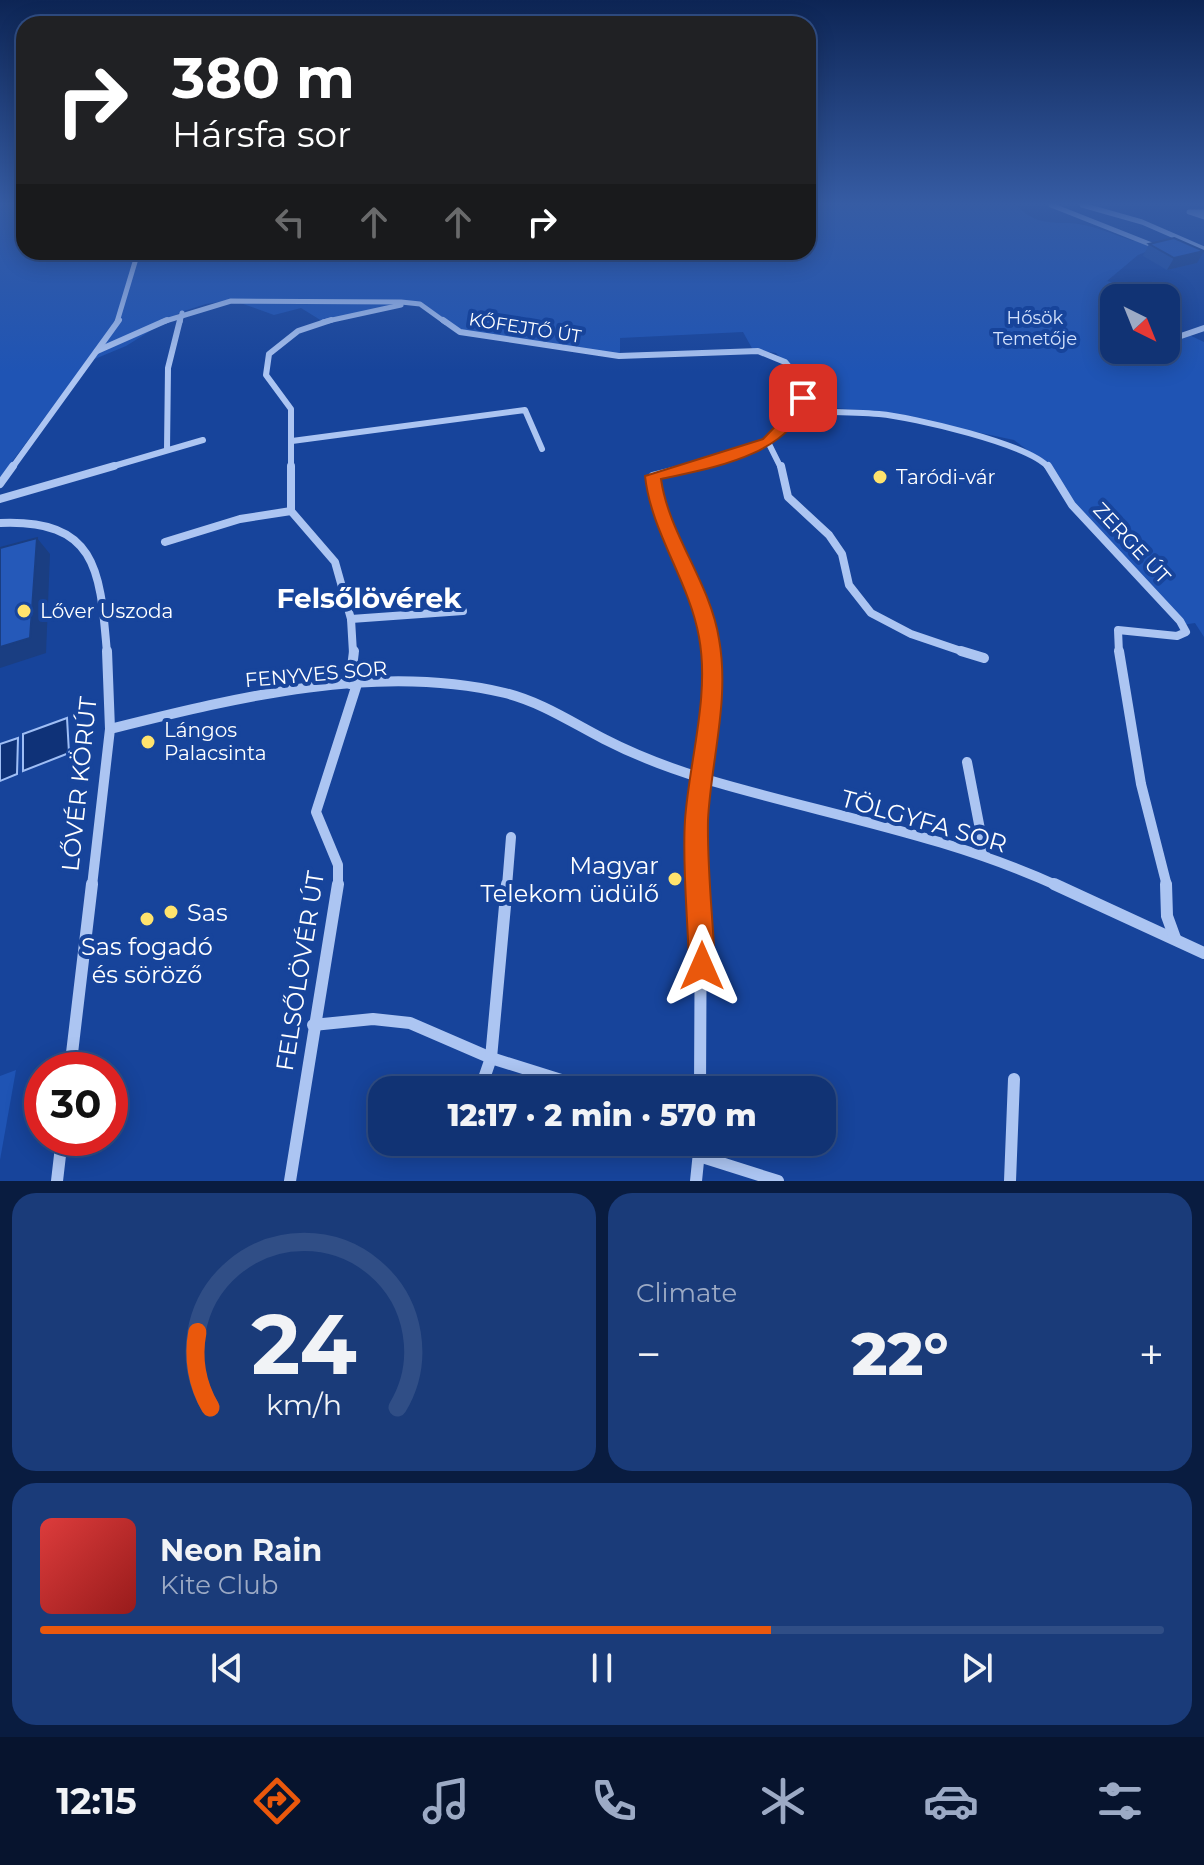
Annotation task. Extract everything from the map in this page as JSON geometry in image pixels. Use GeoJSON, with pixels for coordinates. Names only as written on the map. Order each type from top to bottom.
{"type":"FeatureCollection","features":[{"type":"Feature","properties":{"kind":"street"},"geometry":{"type":"LineString","coordinates":[[0,484],[126,306],[136,260]]}},
{"type":"Feature","properties":{"kind":"street","name":"KŐFEJTŐ ÚT"},"geometry":{"type":"LineString","coordinates":[[97,351],[182,313],[241,300],[410,303],[420,304],[460,332],[619,356],[758,351],[785,362],[803,382],[804,392],[798,411]]}},
{"type":"Feature","properties":{"kind":"street"},"geometry":{"type":"LineString","coordinates":[[165,542],[240,519],[291,511],[289,403],[265,372],[271,349],[299,330],[410,303]]}},
{"type":"Feature","properties":{"kind":"street"},"geometry":{"type":"LineString","coordinates":[[167,449],[168,368],[182,313]]}},
{"type":"Feature","properties":{"kind":"street"},"geometry":{"type":"LineString","coordinates":[[1180,336],[1204,328]]}},
{"type":"Feature","properties":{"kind":"street"},"geometry":{"type":"LineString","coordinates":[[292,441],[525,410],[542,449]]}},
{"type":"Feature","properties":{"kind":"street"},"geometry":{"type":"LineString","coordinates":[[700,1076],[702,950],[697,820],[710,728],[710,639],[690,575],[656,500],[653,476],[712,463],[768,442],[798,411]]}},
{"type":"Feature","properties":{"kind":"street","name":"ZERGE ÚT"},"geometry":{"type":"LineString","coordinates":[[798,411],[882,414],[986,438],[1031,453],[1047,464],[1072,505],[1180,621],[1186,632],[1177,636],[1118,630],[1120,666],[1141,784],[1167,887],[1167,916],[1175,938]]}},
{"type":"Feature","properties":{"kind":"street"},"geometry":{"type":"LineString","coordinates":[[0,499],[203,440]]}},
{"type":"Feature","properties":{"kind":"street"},"geometry":{"type":"LineString","coordinates":[[768,442],[779,459],[788,497],[835,542],[842,554],[849,585],[871,613],[897,628],[984,658]]}},
{"type":"Feature","properties":{"kind":"street","name":"FELSŐLÖVÉR ÚT"},"geometry":{"type":"LineString","coordinates":[[290,1181],[340,873],[338,856],[319,825],[316,812],[354,684],[351,619],[331,554],[305,531],[291,511]]}},
{"type":"Feature","properties":{"kind":"street","name":"LŐVÉR KÖRÚT"},"geometry":{"type":"LineString","coordinates":[[0,523],[51,527],[69,535],[88,553],[97,588],[112,692],[72,1052]]}},
{"type":"Feature","properties":{"kind":"street"},"geometry":{"type":"LineString","coordinates":[[351,619],[463,611]]}},
{"type":"Feature","properties":{"kind":"street","name":"FENYVES SOR"},"geometry":{"type":"LineString","coordinates":[[110,729],[220,702],[354,684],[428,684],[504,693],[549,708],[606,740],[701,778]]}},
{"type":"Feature","properties":{"kind":"street"},"geometry":{"type":"LineString","coordinates":[[967,762],[985,855]]}},
{"type":"Feature","properties":{"kind":"street","name":"TÖLGYFA SOR"},"geometry":{"type":"LineString","coordinates":[[701,778],[842,819],[985,855],[1175,938]]}},
{"type":"Feature","properties":{"kind":"street"},"geometry":{"type":"LineString","coordinates":[[485,1076],[491,1058],[511,837]]}},
{"type":"Feature","properties":{"kind":"street"},"geometry":{"type":"LineString","coordinates":[[1175,938],[1204,953]]}},
{"type":"Feature","properties":{"kind":"street"},"geometry":{"type":"LineString","coordinates":[[313,1025],[373,1019],[410,1023],[491,1058],[548,1076]]}},
{"type":"Feature","properties":{"kind":"street"},"geometry":{"type":"LineString","coordinates":[[1010,1181],[1014,1079]]}},
{"type":"Feature","properties":{"kind":"street"},"geometry":{"type":"LineString","coordinates":[[57,1181],[60,1156]]}},
{"type":"Feature","properties":{"kind":"street"},"geometry":{"type":"LineString","coordinates":[[696,1181],[699,1156]]}},
{"type":"Feature","properties":{"kind":"street"},"geometry":{"type":"LineString","coordinates":[[717,1156],[778,1181]]}},
{"type":"Feature","properties":{"kind":"green space","name":"Hősök Temetője"},"geometry":{"type":"Polygon","coordinates":[[[0,260],[1132,260],[1107,281],[1125,284],[1100,284],[1100,364],[1180,364],[1180,331],[1204,342],[1204,637],[1195,623],[1182,625],[1070,504],[1046,464],[1014,440],[877,411],[803,406],[824,391],[804,384],[776,353],[753,350],[743,332],[620,338],[620,354],[465,333],[417,303],[322,321],[301,308],[274,315],[232,300],[181,312],[126,346],[85,363],[0,478],[0,260]]]}},
{"type":"Feature","properties":{"kind":"green space"},"geometry":{"type":"Polygon","coordinates":[[[16,1070],[0,1160],[0,1076],[16,1070]]]}},
{"type":"Feature","properties":{"kind":"shaded area"},"geometry":{"type":"Polygon","coordinates":[[[67,718],[69,753],[23,771],[23,734],[67,718]]]}},
{"type":"Feature","properties":{"kind":"shaded area"},"geometry":{"type":"Polygon","coordinates":[[[18,738],[17,774],[0,781],[0,744],[18,738]]]}},
{"type":"Feature","properties":{"kind":"building"},"geometry":{"type":"Polygon","coordinates":[[[37,538],[30,638],[0,647],[0,548],[37,538]]]}},
{"type":"Feature","properties":{"kind":"place","name":"Taródi-vár"},"geometry":{"type":"Point","coordinates":[880,477]}},
{"type":"Feature","properties":{"kind":"place","name":"Lőver Uszoda"},"geometry":{"type":"Point","coordinates":[24,611]}},
{"type":"Feature","properties":{"kind":"place","name":"Lángos Palacsinta"},"geometry":{"type":"Point","coordinates":[148,742]}},
{"type":"Feature","properties":{"kind":"place","name":"Magyar Telekom üdülő"},"geometry":{"type":"Point","coordinates":[675,879]}},
{"type":"Feature","properties":{"kind":"place","name":"Sas"},"geometry":{"type":"Point","coordinates":[171,912]}},
{"type":"Feature","properties":{"kind":"place","name":"Sas fogadó és söröző"},"geometry":{"type":"Point","coordinates":[147,919]}},
{"type":"Feature","properties":{"kind":"district","name":"Felsőlövérek"},"geometry":{"type":"Point","coordinates":[369,598]}},
{"type":"Feature","properties":{"kind":"route"},"geometry":{"type":"LineString","coordinates":[[702,966],[697,820],[710,728],[710,639],[690,575],[656,500],[653,476],[712,463],[768,442],[798,411],[803,398]]}}]}
